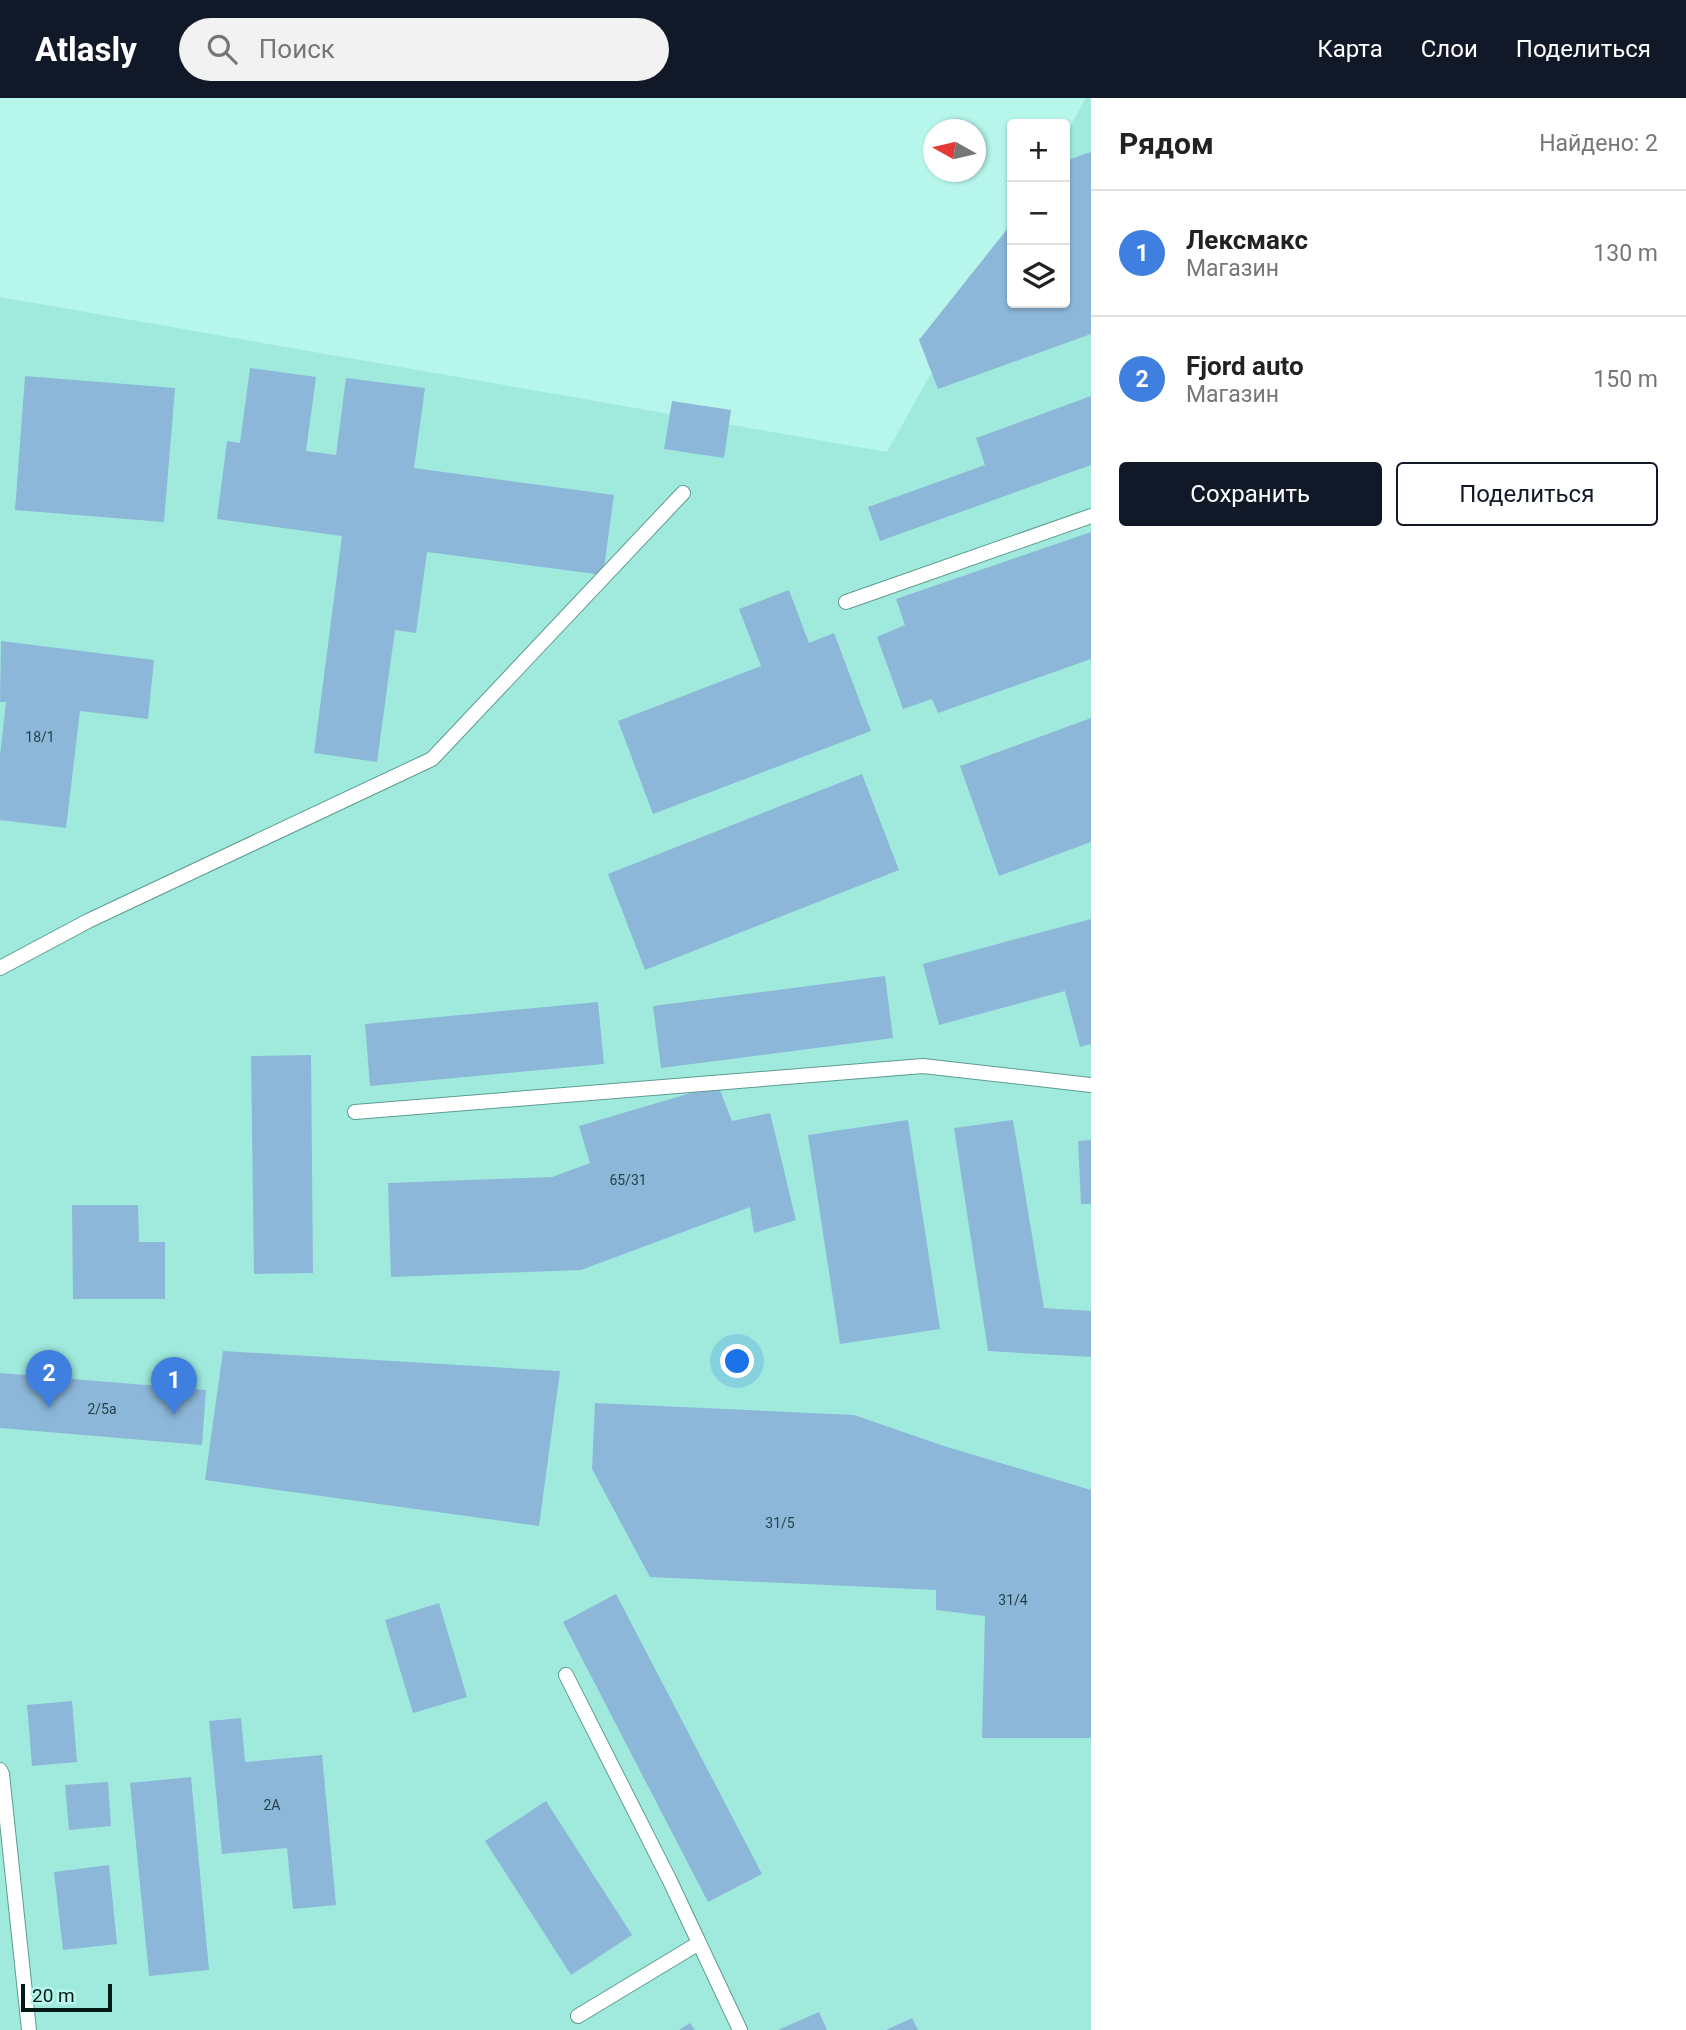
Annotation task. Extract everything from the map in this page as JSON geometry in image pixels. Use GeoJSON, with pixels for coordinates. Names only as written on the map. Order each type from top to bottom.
{"type":"FeatureCollection","features":[{"type":"Feature","properties":{"kind":"lane"},"geometry":{"type":"LineString","coordinates":[[0,968],[88,921],[432,759],[682,493]]}},
{"type":"Feature","properties":{"kind":"lane"},"geometry":{"type":"LineString","coordinates":[[846,601],[1091,516]]}},
{"type":"Feature","properties":{"kind":"lane"},"geometry":{"type":"LineString","coordinates":[[355,1112],[923,1066],[1091,1085]]}},
{"type":"Feature","properties":{"kind":"lane"},"geometry":{"type":"LineString","coordinates":[[566,1675],[740,2030]]}},
{"type":"Feature","properties":{"kind":"lane"},"geometry":{"type":"LineString","coordinates":[[0,1770],[29,2030]]}},
{"type":"Feature","properties":{"kind":"lane"},"geometry":{"type":"LineString","coordinates":[[578,2016],[699,1943]]}},
{"type":"Feature","properties":{"kind":"shaded area"},"geometry":{"type":"Polygon","coordinates":[[[1086,98],[1091,98],[1091,2030],[0,2030],[0,297],[887,452],[1007,238],[1007,308],[1070,308],[1070,126],[1086,98]]]}},
{"type":"Feature","properties":{"kind":"building"},"geometry":{"type":"Polygon","coordinates":[[[1091,152],[1091,334],[938,389],[919,340],[1007,229],[1007,308],[1070,308],[1070,159],[1091,152]]]}},
{"type":"Feature","properties":{"kind":"building"},"geometry":{"type":"Polygon","coordinates":[[[250,368],[316,377],[306,451],[336,455],[346,378],[425,388],[414,468],[614,495],[603,575],[427,552],[416,633],[395,630],[377,762],[314,753],[342,536],[217,519],[227,441],[240,443],[250,368]]]}},
{"type":"Feature","properties":{"kind":"building"},"geometry":{"type":"Polygon","coordinates":[[[25,376],[175,388],[164,522],[15,510],[25,376]]]}},
{"type":"Feature","properties":{"kind":"building"},"geometry":{"type":"Polygon","coordinates":[[[1091,396],[1091,465],[880,541],[868,507],[985,465],[976,438],[1091,396]]]}},
{"type":"Feature","properties":{"kind":"building"},"geometry":{"type":"Polygon","coordinates":[[[672,401],[731,410],[724,458],[664,449],[672,401]]]}},
{"type":"Feature","properties":{"kind":"building"},"geometry":{"type":"Polygon","coordinates":[[[1091,532],[1091,659],[938,713],[932,699],[903,709],[877,637],[905,625],[896,599],[1091,532]]]}},
{"type":"Feature","properties":{"kind":"building"},"geometry":{"type":"Polygon","coordinates":[[[789,590],[809,643],[834,633],[871,731],[653,814],[618,721],[761,666],[739,609],[789,590]]]}},
{"type":"Feature","properties":{"kind":"building"},"geometry":{"type":"Polygon","coordinates":[[[1,641],[154,660],[148,719],[80,711],[66,828],[0,820],[0,755],[6,702],[0,702],[1,641]]]}},
{"type":"Feature","properties":{"kind":"building"},"geometry":{"type":"Polygon","coordinates":[[[1091,718],[1091,842],[999,876],[960,766],[1091,718]]]}},
{"type":"Feature","properties":{"kind":"building"},"geometry":{"type":"Polygon","coordinates":[[[862,774],[899,870],[645,970],[608,874],[862,774]]]}},
{"type":"Feature","properties":{"kind":"building"},"geometry":{"type":"Polygon","coordinates":[[[1091,919],[1091,1044],[1080,1047],[1065,991],[939,1025],[923,964],[1091,919]]]}},
{"type":"Feature","properties":{"kind":"building"},"geometry":{"type":"Polygon","coordinates":[[[885,976],[893,1038],[661,1068],[653,1006],[885,976]]]}},
{"type":"Feature","properties":{"kind":"building"},"geometry":{"type":"Polygon","coordinates":[[[598,1002],[604,1064],[370,1086],[365,1024],[598,1002]]]}},
{"type":"Feature","properties":{"kind":"building"},"geometry":{"type":"Polygon","coordinates":[[[311,1055],[313,1273],[254,1274],[251,1056],[311,1055]]]}},
{"type":"Feature","properties":{"kind":"building"},"geometry":{"type":"Polygon","coordinates":[[[718,1085],[732,1121],[770,1113],[796,1220],[754,1233],[750,1207],[581,1270],[391,1277],[388,1183],[552,1177],[590,1163],[579,1126],[718,1085]]]}},
{"type":"Feature","properties":{"kind":"building"},"geometry":{"type":"Polygon","coordinates":[[[908,1120],[940,1329],[840,1344],[808,1135],[908,1120]]]}},
{"type":"Feature","properties":{"kind":"building"},"geometry":{"type":"Polygon","coordinates":[[[1013,1120],[1044,1308],[1091,1311],[1091,1357],[988,1351],[954,1128],[1013,1120]]]}},
{"type":"Feature","properties":{"kind":"building"},"geometry":{"type":"Polygon","coordinates":[[[1091,1140],[1091,1204],[1081,1204],[1078,1141],[1091,1140]]]}},
{"type":"Feature","properties":{"kind":"building"},"geometry":{"type":"Polygon","coordinates":[[[72,1205],[138,1205],[139,1242],[165,1242],[165,1299],[73,1299],[72,1205]]]}},
{"type":"Feature","properties":{"kind":"building"},"geometry":{"type":"Polygon","coordinates":[[[223,1351],[560,1371],[539,1526],[205,1480],[223,1351]]]}},
{"type":"Feature","properties":{"kind":"building"},"geometry":{"type":"Polygon","coordinates":[[[0,1373],[206,1390],[202,1445],[0,1428],[0,1373]]]}},
{"type":"Feature","properties":{"kind":"building"},"geometry":{"type":"Polygon","coordinates":[[[595,1403],[854,1415],[944,1446],[1091,1490],[1091,1738],[982,1738],[985,1616],[936,1610],[936,1590],[650,1577],[592,1469],[595,1403]]]}},
{"type":"Feature","properties":{"kind":"building"},"geometry":{"type":"Polygon","coordinates":[[[616,1594],[762,1874],[708,1902],[563,1622],[616,1594]]]}},
{"type":"Feature","properties":{"kind":"building"},"geometry":{"type":"Polygon","coordinates":[[[439,1603],[467,1697],[413,1713],[385,1620],[439,1603]]]}},
{"type":"Feature","properties":{"kind":"building"},"geometry":{"type":"Polygon","coordinates":[[[72,1701],[77,1762],[32,1766],[27,1705],[72,1701]]]}},
{"type":"Feature","properties":{"kind":"building"},"geometry":{"type":"Polygon","coordinates":[[[241,1718],[245,1762],[322,1755],[336,1905],[293,1909],[287,1848],[222,1854],[209,1721],[241,1718]]]}},
{"type":"Feature","properties":{"kind":"building"},"geometry":{"type":"Polygon","coordinates":[[[191,1777],[209,1970],[149,1976],[130,1783],[191,1777]]]}},
{"type":"Feature","properties":{"kind":"building"},"geometry":{"type":"Polygon","coordinates":[[[108,1782],[111,1826],[69,1830],[65,1785],[108,1782]]]}},
{"type":"Feature","properties":{"kind":"building"},"geometry":{"type":"Polygon","coordinates":[[[546,1801],[632,1935],[571,1975],[485,1841],[546,1801]]]}},
{"type":"Feature","properties":{"kind":"building"},"geometry":{"type":"Polygon","coordinates":[[[109,1865],[117,1944],[63,1950],[54,1872],[109,1865]]]}},
{"type":"Feature","properties":{"kind":"building"},"geometry":{"type":"Polygon","coordinates":[[[819,2012],[827,2030],[778,2030],[819,2012]]]}},
{"type":"Feature","properties":{"kind":"building"},"geometry":{"type":"Polygon","coordinates":[[[912,2018],[918,2030],[886,2030],[912,2018]]]}},
{"type":"Feature","properties":{"kind":"building"},"geometry":{"type":"Polygon","coordinates":[[[690,2023],[695,2030],[679,2030],[690,2023]]]}},
{"type":"Feature","properties":{"kind":"place","name":"Fjord auto"},"geometry":{"type":"Point","coordinates":[49,1408]}},
{"type":"Feature","properties":{"kind":"place","name":"Лексмакс"},"geometry":{"type":"Point","coordinates":[174,1415]}}]}
